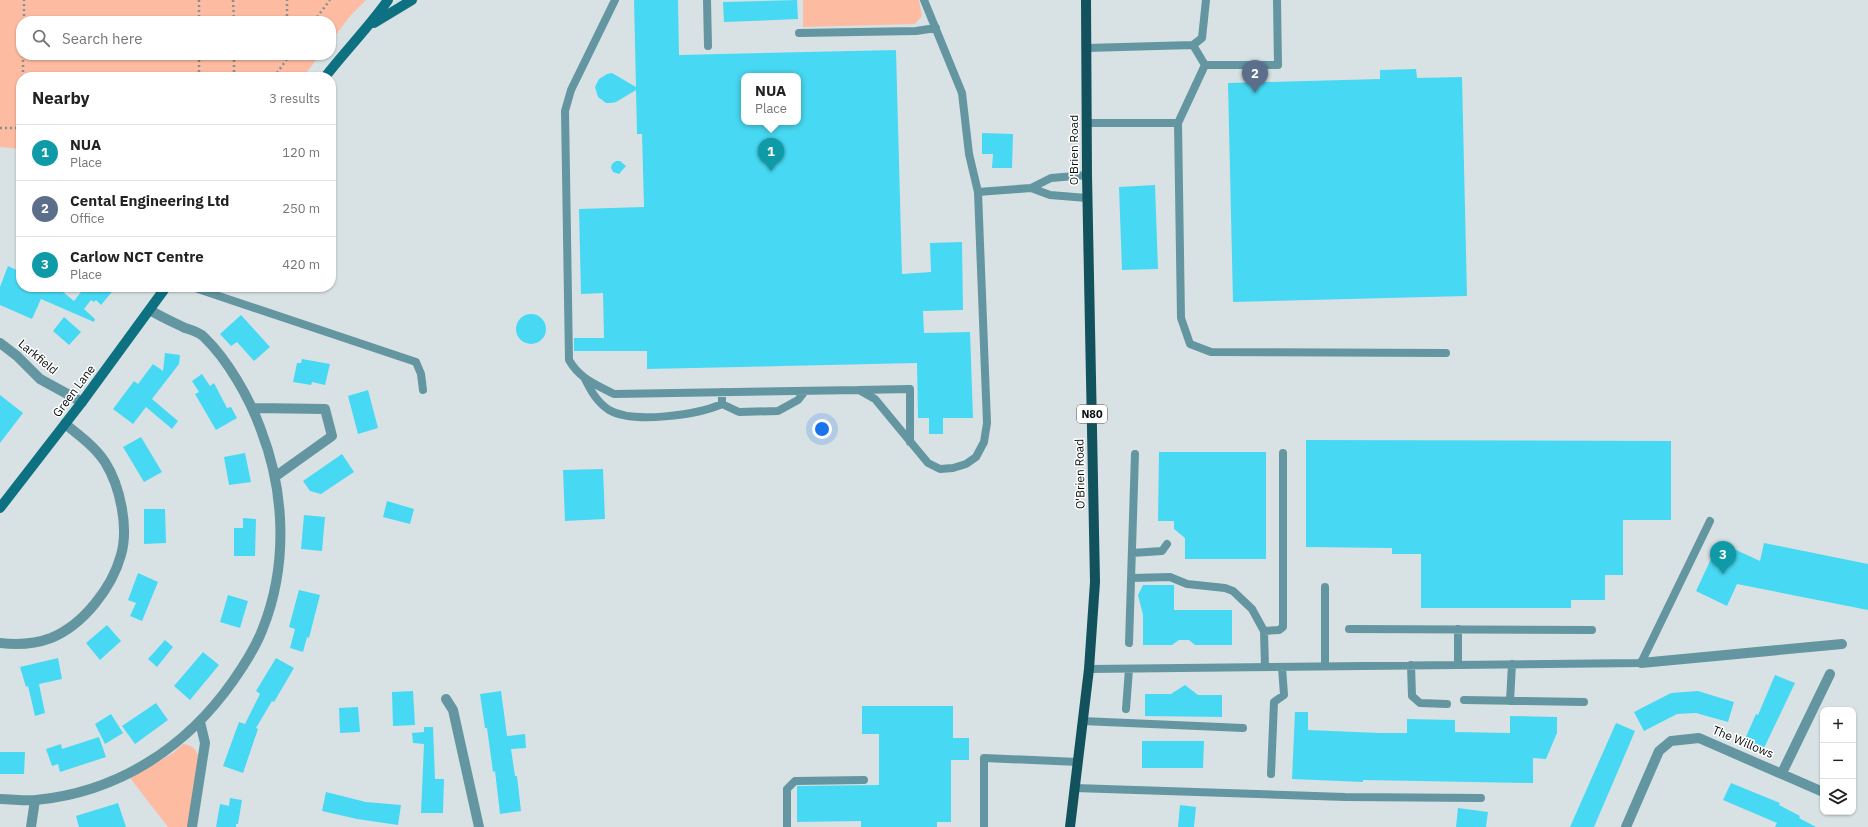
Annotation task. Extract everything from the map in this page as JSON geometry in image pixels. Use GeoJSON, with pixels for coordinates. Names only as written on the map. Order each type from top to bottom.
{"type":"FeatureCollection","features":[{"type":"Feature","properties":{"kind":"main road"},"geometry":{"type":"LineString","coordinates":[[329,72],[346,50],[370,25],[388,0]]}},
{"type":"Feature","properties":{"kind":"main road"},"geometry":{"type":"LineString","coordinates":[[370,25],[412,0]]}},
{"type":"Feature","properties":{"kind":"main road","name":"O'Brien Road"},"geometry":{"type":"LineString","coordinates":[[1070,827],[1088,669],[1095,582],[1087,198],[1086,0]]}},
{"type":"Feature","properties":{"kind":"main road","name":"Green Lane"},"geometry":{"type":"LineString","coordinates":[[0,508],[82,402],[163,292]]}},
{"type":"Feature","properties":{"kind":"street"},"geometry":{"type":"LineString","coordinates":[[0,799],[35,800],[74,792],[118,778],[147,764],[191,731],[226,691],[248,659],[263,628],[272,599],[281,540],[279,500],[276,476],[270,452],[253,408],[240,384],[203,336],[150,310]]}},
{"type":"Feature","properties":{"kind":"street","name":"Larkfield"},"geometry":{"type":"LineString","coordinates":[[0,343],[18,356],[40,379],[82,402]]}},
{"type":"Feature","properties":{"kind":"street"},"geometry":{"type":"LineString","coordinates":[[253,408],[325,410],[332,436],[276,476]]}},
{"type":"Feature","properties":{"kind":"street"},"geometry":{"type":"LineString","coordinates":[[0,643],[17,645],[51,638],[74,624],[105,592],[122,555],[124,526],[122,506],[113,479],[104,461],[90,444],[65,424]]}},
{"type":"Feature","properties":{"kind":"street"},"geometry":{"type":"LineString","coordinates":[[1641,663],[1842,644]]}},
{"type":"Feature","properties":{"kind":"street","name":"The Willows"},"geometry":{"type":"LineString","coordinates":[[1782,773],[1830,674]]}},
{"type":"Feature","properties":{"kind":"street"},"geometry":{"type":"LineString","coordinates":[[446,699],[453,710],[478,827]]}},
{"type":"Feature","properties":{"kind":"street"},"geometry":{"type":"LineString","coordinates":[[192,827],[205,743],[200,722]]}},
{"type":"Feature","properties":{"kind":"street","name":"The Willows"},"geometry":{"type":"LineString","coordinates":[[1626,827],[1659,751],[1671,742],[1699,738],[1820,791]]}},
{"type":"Feature","properties":{"kind":"street"},"geometry":{"type":"LineString","coordinates":[[31,827],[35,800]]}},
{"type":"Feature","properties":{"kind":"lane"},"geometry":{"type":"LineString","coordinates":[[615,0],[571,90],[565,111],[569,360],[575,371],[585,379],[614,394],[910,389],[910,442]]}},
{"type":"Feature","properties":{"kind":"lane"},"geometry":{"type":"LineString","coordinates":[[706,0],[708,46]]}},
{"type":"Feature","properties":{"kind":"lane"},"geometry":{"type":"LineString","coordinates":[[858,390],[875,399],[928,463],[940,469],[966,464],[976,457],[984,442],[987,422],[978,192],[969,154],[962,93],[924,0]]}},
{"type":"Feature","properties":{"kind":"lane"},"geometry":{"type":"LineString","coordinates":[[1086,48],[1193,44],[1202,38],[1206,0]]}},
{"type":"Feature","properties":{"kind":"lane"},"geometry":{"type":"LineString","coordinates":[[1205,65],[1278,65],[1277,0]]}},
{"type":"Feature","properties":{"kind":"lane"},"geometry":{"type":"LineString","coordinates":[[799,33],[916,31],[936,28]]}},
{"type":"Feature","properties":{"kind":"lane"},"geometry":{"type":"LineString","coordinates":[[1193,44],[1205,65]]}},
{"type":"Feature","properties":{"kind":"lane"},"geometry":{"type":"LineString","coordinates":[[1205,65],[1178,123],[1181,318],[1190,344],[1211,352],[1446,353]]}},
{"type":"Feature","properties":{"kind":"lane"},"geometry":{"type":"LineString","coordinates":[[1087,123],[1178,123]]}},
{"type":"Feature","properties":{"kind":"lane"},"geometry":{"type":"LineString","coordinates":[[978,192],[1031,188],[1051,178],[1087,175]]}},
{"type":"Feature","properties":{"kind":"lane"},"geometry":{"type":"LineString","coordinates":[[1031,188],[1050,195],[1087,198]]}},
{"type":"Feature","properties":{"kind":"lane"},"geometry":{"type":"LineString","coordinates":[[207,292],[416,362],[421,374],[423,390]]}},
{"type":"Feature","properties":{"kind":"lane"},"geometry":{"type":"LineString","coordinates":[[585,379],[594,397],[610,410],[628,416],[661,417],[709,410],[722,404],[739,412],[778,411],[798,400],[805,391]]}},
{"type":"Feature","properties":{"kind":"lane"},"geometry":{"type":"LineString","coordinates":[[722,392],[722,404]]}},
{"type":"Feature","properties":{"kind":"lane"},"geometry":{"type":"LineString","coordinates":[[1264,631],[1279,630],[1283,627],[1283,453]]}},
{"type":"Feature","properties":{"kind":"lane"},"geometry":{"type":"LineString","coordinates":[[1129,643],[1135,454]]}},
{"type":"Feature","properties":{"kind":"lane"},"geometry":{"type":"LineString","coordinates":[[1088,669],[1641,663],[1710,521]]}},
{"type":"Feature","properties":{"kind":"lane"},"geometry":{"type":"LineString","coordinates":[[1132,552],[1162,551],[1167,544]]}},
{"type":"Feature","properties":{"kind":"lane"},"geometry":{"type":"LineString","coordinates":[[1132,578],[1170,577],[1187,584],[1225,588],[1233,591],[1252,609],[1264,631],[1264,667]]}},
{"type":"Feature","properties":{"kind":"lane"},"geometry":{"type":"LineString","coordinates":[[1325,588],[1325,666]]}},
{"type":"Feature","properties":{"kind":"lane"},"geometry":{"type":"LineString","coordinates":[[1349,629],[1592,630]]}},
{"type":"Feature","properties":{"kind":"lane"},"geometry":{"type":"LineString","coordinates":[[1458,629],[1458,665]]}},
{"type":"Feature","properties":{"kind":"lane"},"geometry":{"type":"LineString","coordinates":[[1510,701],[1512,664]]}},
{"type":"Feature","properties":{"kind":"lane"},"geometry":{"type":"LineString","coordinates":[[1410,665],[1412,696],[1420,703],[1447,704]]}},
{"type":"Feature","properties":{"kind":"lane"},"geometry":{"type":"LineString","coordinates":[[1271,774],[1274,702],[1284,695],[1282,667]]}},
{"type":"Feature","properties":{"kind":"lane"},"geometry":{"type":"LineString","coordinates":[[1126,709],[1129,669]]}},
{"type":"Feature","properties":{"kind":"lane"},"geometry":{"type":"LineString","coordinates":[[1464,700],[1584,702]]}},
{"type":"Feature","properties":{"kind":"lane"},"geometry":{"type":"LineString","coordinates":[[1082,721],[1243,728]]}},
{"type":"Feature","properties":{"kind":"lane"},"geometry":{"type":"LineString","coordinates":[[984,827],[984,758],[1078,762]]}},
{"type":"Feature","properties":{"kind":"lane"},"geometry":{"type":"LineString","coordinates":[[787,827],[787,789],[795,781],[864,780]]}},
{"type":"Feature","properties":{"kind":"lane"},"geometry":{"type":"LineString","coordinates":[[1075,788],[1345,797],[1481,798]]}},
{"type":"Feature","properties":{"kind":"path"},"geometry":{"type":"LineString","coordinates":[[24,0],[24,16]]}},
{"type":"Feature","properties":{"kind":"path"},"geometry":{"type":"LineString","coordinates":[[199,0],[199,16]]}},
{"type":"Feature","properties":{"kind":"path"},"geometry":{"type":"LineString","coordinates":[[233,0],[234,16]]}},
{"type":"Feature","properties":{"kind":"path"},"geometry":{"type":"LineString","coordinates":[[287,0],[287,16]]}},
{"type":"Feature","properties":{"kind":"path"},"geometry":{"type":"LineString","coordinates":[[318,16],[330,0]]}},
{"type":"Feature","properties":{"kind":"path"},"geometry":{"type":"LineString","coordinates":[[23,60],[23,72]]}},
{"type":"Feature","properties":{"kind":"path"},"geometry":{"type":"LineString","coordinates":[[199,60],[199,72]]}},
{"type":"Feature","properties":{"kind":"path"},"geometry":{"type":"LineString","coordinates":[[234,60],[234,72]]}},
{"type":"Feature","properties":{"kind":"path"},"geometry":{"type":"LineString","coordinates":[[277,72],[285,60]]}},
{"type":"Feature","properties":{"kind":"path"},"geometry":{"type":"LineString","coordinates":[[0,128],[16,128]]}},
{"type":"Feature","properties":{"kind":"shaded area"},"geometry":{"type":"Polygon","coordinates":[[[0,0],[366,0],[351,15],[336,34],[336,16],[16,16],[16,60],[316,60],[307,72],[16,72],[16,149],[0,147],[0,0]]]}},
{"type":"Feature","properties":{"kind":"shaded area"},"geometry":{"type":"Polygon","coordinates":[[[803,0],[919,0],[922,16],[915,24],[803,27],[803,0]]]}},
{"type":"Feature","properties":{"kind":"shaded area"},"geometry":{"type":"Polygon","coordinates":[[[183,744],[194,748],[199,759],[188,827],[168,827],[130,778],[173,753],[183,744]]]}},
{"type":"Feature","properties":{"kind":"building"},"geometry":{"type":"Polygon","coordinates":[[[634,0],[678,0],[679,55],[896,50],[902,274],[931,272],[930,243],[962,242],[963,310],[923,311],[924,333],[970,332],[973,418],[943,418],[943,434],[929,434],[929,418],[918,418],[917,363],[647,369],[647,351],[574,351],[574,338],[604,338],[603,293],[581,294],[579,209],[644,207],[642,134],[637,134],[636,90],[616,102],[606,103],[598,97],[595,87],[599,79],[612,73],[636,87],[634,0]]]}},
{"type":"Feature","properties":{"kind":"building"},"geometry":{"type":"Polygon","coordinates":[[[797,0],[798,19],[724,22],[723,2],[797,0]]]}},
{"type":"Feature","properties":{"kind":"building"},"geometry":{"type":"Polygon","coordinates":[[[1416,69],[1417,78],[1462,77],[1467,296],[1233,302],[1228,83],[1380,79],[1380,70],[1416,69]]]}},
{"type":"Feature","properties":{"kind":"building"},"geometry":{"type":"Polygon","coordinates":[[[982,133],[1013,134],[1012,168],[992,168],[993,154],[982,154],[982,133]]]}},
{"type":"Feature","properties":{"kind":"building"},"geometry":{"type":"Polygon","coordinates":[[[616,161],[620,161],[626,166],[619,174],[613,172],[611,168],[612,164],[616,161]]]}},
{"type":"Feature","properties":{"kind":"building"},"geometry":{"type":"Polygon","coordinates":[[[1155,185],[1158,269],[1122,270],[1119,187],[1155,185]]]}},
{"type":"Feature","properties":{"kind":"building"},"geometry":{"type":"Polygon","coordinates":[[[8,266],[16,270],[16,292],[63,292],[74,301],[81,292],[112,292],[101,305],[96,300],[94,302],[91,300],[84,309],[95,319],[94,322],[41,299],[32,319],[0,305],[0,287],[8,266]]]}},
{"type":"Feature","properties":{"kind":"building"},"geometry":{"type":"Polygon","coordinates":[[[531,314],[537,315],[545,323],[545,335],[537,343],[531,344],[525,343],[517,335],[516,329],[517,323],[525,315],[531,314]]]}},
{"type":"Feature","properties":{"kind":"building"},"geometry":{"type":"Polygon","coordinates":[[[241,315],[270,347],[254,361],[237,342],[231,346],[220,334],[241,315]]]}},
{"type":"Feature","properties":{"kind":"building"},"geometry":{"type":"Polygon","coordinates":[[[64,317],[81,332],[69,345],[53,331],[64,317]]]}},
{"type":"Feature","properties":{"kind":"building"},"geometry":{"type":"Polygon","coordinates":[[[165,353],[180,355],[179,364],[152,399],[178,421],[172,429],[146,407],[133,424],[113,409],[134,381],[138,384],[153,364],[163,371],[165,353]]]}},
{"type":"Feature","properties":{"kind":"building"},"geometry":{"type":"Polygon","coordinates":[[[302,359],[330,364],[325,385],[312,382],[311,385],[293,382],[297,363],[301,363],[302,359]]]}},
{"type":"Feature","properties":{"kind":"building"},"geometry":{"type":"Polygon","coordinates":[[[202,374],[210,386],[214,383],[227,408],[231,407],[237,418],[216,430],[195,394],[199,392],[192,381],[202,374]]]}},
{"type":"Feature","properties":{"kind":"building"},"geometry":{"type":"Polygon","coordinates":[[[368,390],[378,428],[358,434],[348,396],[368,390]]]}},
{"type":"Feature","properties":{"kind":"building"},"geometry":{"type":"Polygon","coordinates":[[[0,395],[23,413],[0,443],[0,395]]]}},
{"type":"Feature","properties":{"kind":"building"},"geometry":{"type":"Polygon","coordinates":[[[141,437],[162,472],[144,482],[123,447],[141,437]]]}},
{"type":"Feature","properties":{"kind":"building"},"geometry":{"type":"Polygon","coordinates":[[[1306,440],[1671,441],[1671,520],[1623,520],[1623,575],[1605,575],[1605,600],[1571,600],[1571,608],[1421,608],[1421,554],[1392,554],[1392,548],[1306,547],[1306,440]]]}},
{"type":"Feature","properties":{"kind":"building"},"geometry":{"type":"Polygon","coordinates":[[[1159,452],[1266,452],[1266,559],[1185,559],[1185,538],[1174,529],[1174,521],[1158,521],[1159,452]]]}},
{"type":"Feature","properties":{"kind":"building"},"geometry":{"type":"Polygon","coordinates":[[[245,453],[251,482],[229,485],[224,457],[245,453]]]}},
{"type":"Feature","properties":{"kind":"building"},"geometry":{"type":"Polygon","coordinates":[[[342,454],[354,472],[321,494],[310,491],[303,481],[342,454]]]}},
{"type":"Feature","properties":{"kind":"building"},"geometry":{"type":"Polygon","coordinates":[[[603,469],[605,519],[565,521],[563,470],[603,469]]]}},
{"type":"Feature","properties":{"kind":"building"},"geometry":{"type":"Polygon","coordinates":[[[387,501],[414,509],[410,524],[383,517],[387,501]]]}},
{"type":"Feature","properties":{"kind":"building"},"geometry":{"type":"Polygon","coordinates":[[[144,509],[165,509],[166,543],[144,544],[144,509]]]}},
{"type":"Feature","properties":{"kind":"building"},"geometry":{"type":"Polygon","coordinates":[[[304,515],[325,517],[322,551],[301,549],[304,515]]]}},
{"type":"Feature","properties":{"kind":"building"},"geometry":{"type":"Polygon","coordinates":[[[243,518],[256,519],[255,556],[234,556],[234,528],[243,528],[243,518]]]}},
{"type":"Feature","properties":{"kind":"building"},"geometry":{"type":"Polygon","coordinates":[[[1719,542],[1760,561],[1764,543],[1868,564],[1868,610],[1737,584],[1727,606],[1696,591],[1719,542]]]}},
{"type":"Feature","properties":{"kind":"building"},"geometry":{"type":"Polygon","coordinates":[[[138,573],[158,582],[142,621],[130,616],[136,603],[128,600],[138,573]]]}},
{"type":"Feature","properties":{"kind":"building"},"geometry":{"type":"Polygon","coordinates":[[[1143,585],[1174,585],[1174,610],[1232,610],[1232,645],[1195,645],[1189,640],[1179,640],[1172,645],[1143,645],[1143,615],[1138,595],[1143,585]]]}},
{"type":"Feature","properties":{"kind":"building"},"geometry":{"type":"Polygon","coordinates":[[[299,590],[320,595],[309,638],[307,637],[303,652],[290,648],[295,629],[289,627],[299,590]]]}},
{"type":"Feature","properties":{"kind":"building"},"geometry":{"type":"Polygon","coordinates":[[[228,595],[248,601],[240,628],[220,622],[228,595]]]}},
{"type":"Feature","properties":{"kind":"building"},"geometry":{"type":"Polygon","coordinates":[[[107,625],[121,641],[100,660],[86,643],[107,625]]]}},
{"type":"Feature","properties":{"kind":"building"},"geometry":{"type":"Polygon","coordinates":[[[165,640],[173,647],[157,667],[148,659],[165,640]]]}},
{"type":"Feature","properties":{"kind":"building"},"geometry":{"type":"Polygon","coordinates":[[[203,652],[219,665],[190,700],[174,686],[203,652]]]}},
{"type":"Feature","properties":{"kind":"building"},"geometry":{"type":"Polygon","coordinates":[[[58,658],[62,679],[39,684],[45,713],[35,716],[28,686],[26,687],[20,667],[58,658]]]}},
{"type":"Feature","properties":{"kind":"building"},"geometry":{"type":"Polygon","coordinates":[[[276,658],[294,668],[274,702],[272,701],[256,728],[258,729],[243,773],[223,766],[239,722],[245,724],[260,694],[256,691],[276,658]]]}},
{"type":"Feature","properties":{"kind":"building"},"geometry":{"type":"Polygon","coordinates":[[[1775,675],[1795,683],[1764,748],[1745,739],[1756,714],[1758,715],[1775,675]]]}},
{"type":"Feature","properties":{"kind":"building"},"geometry":{"type":"Polygon","coordinates":[[[1185,685],[1198,695],[1222,695],[1222,717],[1145,716],[1145,694],[1171,694],[1185,685]]]}},
{"type":"Feature","properties":{"kind":"building"},"geometry":{"type":"Polygon","coordinates":[[[413,691],[415,725],[393,726],[392,692],[413,691]]]}},
{"type":"Feature","properties":{"kind":"building"},"geometry":{"type":"Polygon","coordinates":[[[501,691],[507,736],[525,734],[526,748],[511,749],[515,776],[517,776],[521,811],[500,814],[495,771],[493,772],[487,728],[485,728],[480,694],[501,691]]]}},
{"type":"Feature","properties":{"kind":"building"},"geometry":{"type":"Polygon","coordinates":[[[1698,691],[1734,702],[1728,722],[1696,713],[1677,714],[1644,731],[1634,712],[1671,693],[1698,691]]]}},
{"type":"Feature","properties":{"kind":"building"},"geometry":{"type":"Polygon","coordinates":[[[156,703],[168,720],[135,744],[122,726],[156,703]]]}},
{"type":"Feature","properties":{"kind":"building"},"geometry":{"type":"Polygon","coordinates":[[[862,706],[953,706],[953,738],[969,738],[969,760],[951,760],[951,822],[937,822],[937,827],[861,827],[861,821],[797,822],[797,786],[879,785],[879,734],[862,734],[862,706]]]}},
{"type":"Feature","properties":{"kind":"building"},"geometry":{"type":"Polygon","coordinates":[[[358,707],[360,732],[340,733],[339,708],[358,707]]]}},
{"type":"Feature","properties":{"kind":"building"},"geometry":{"type":"Polygon","coordinates":[[[1295,712],[1308,712],[1308,730],[1407,733],[1407,719],[1455,720],[1455,732],[1510,733],[1510,716],[1557,717],[1557,733],[1546,759],[1533,758],[1533,783],[1363,780],[1363,782],[1292,779],[1295,712]]]}},
{"type":"Feature","properties":{"kind":"building"},"geometry":{"type":"Polygon","coordinates":[[[111,714],[123,733],[105,744],[95,724],[111,714]]]}},
{"type":"Feature","properties":{"kind":"building"},"geometry":{"type":"Polygon","coordinates":[[[1616,723],[1635,731],[1594,827],[1570,827],[1616,723]]]}},
{"type":"Feature","properties":{"kind":"building"},"geometry":{"type":"Polygon","coordinates":[[[424,727],[433,727],[435,779],[444,779],[443,813],[421,813],[424,744],[413,743],[412,733],[424,732],[424,727]]]}},
{"type":"Feature","properties":{"kind":"building"},"geometry":{"type":"Polygon","coordinates":[[[99,737],[106,757],[60,772],[58,764],[52,766],[46,749],[61,744],[62,749],[99,737]]]}},
{"type":"Feature","properties":{"kind":"building"},"geometry":{"type":"Polygon","coordinates":[[[1142,741],[1204,741],[1203,768],[1142,768],[1142,741]]]}},
{"type":"Feature","properties":{"kind":"building"},"geometry":{"type":"Polygon","coordinates":[[[0,752],[25,752],[24,774],[0,774],[0,752]]]}},
{"type":"Feature","properties":{"kind":"building"},"geometry":{"type":"Polygon","coordinates":[[[1731,783],[1780,803],[1779,805],[1800,816],[1799,818],[1816,827],[1775,827],[1777,823],[1723,800],[1731,783]]]}},
{"type":"Feature","properties":{"kind":"building"},"geometry":{"type":"Polygon","coordinates":[[[326,792],[366,802],[401,805],[398,825],[357,819],[322,811],[326,792]]]}},
{"type":"Feature","properties":{"kind":"building"},"geometry":{"type":"Polygon","coordinates":[[[230,798],[242,800],[238,824],[236,824],[236,827],[216,827],[220,804],[229,806],[230,798]]]}},
{"type":"Feature","properties":{"kind":"building"},"geometry":{"type":"Polygon","coordinates":[[[118,803],[126,827],[79,827],[76,816],[118,803]]]}},
{"type":"Feature","properties":{"kind":"building"},"geometry":{"type":"Polygon","coordinates":[[[1180,805],[1196,807],[1194,827],[1178,827],[1180,805]]]}},
{"type":"Feature","properties":{"kind":"building"},"geometry":{"type":"Polygon","coordinates":[[[1458,808],[1488,812],[1486,827],[1456,827],[1458,808]]]}},
{"type":"Feature","properties":{"kind":"place","name":"Cental Engineering Ltd"},"geometry":{"type":"Point","coordinates":[1255,93]}},
{"type":"Feature","properties":{"kind":"place","name":"NUA"},"geometry":{"type":"Point","coordinates":[771,171]}},
{"type":"Feature","properties":{"kind":"place","name":"Carlow NCT Centre"},"geometry":{"type":"Point","coordinates":[1723,574]}}]}
